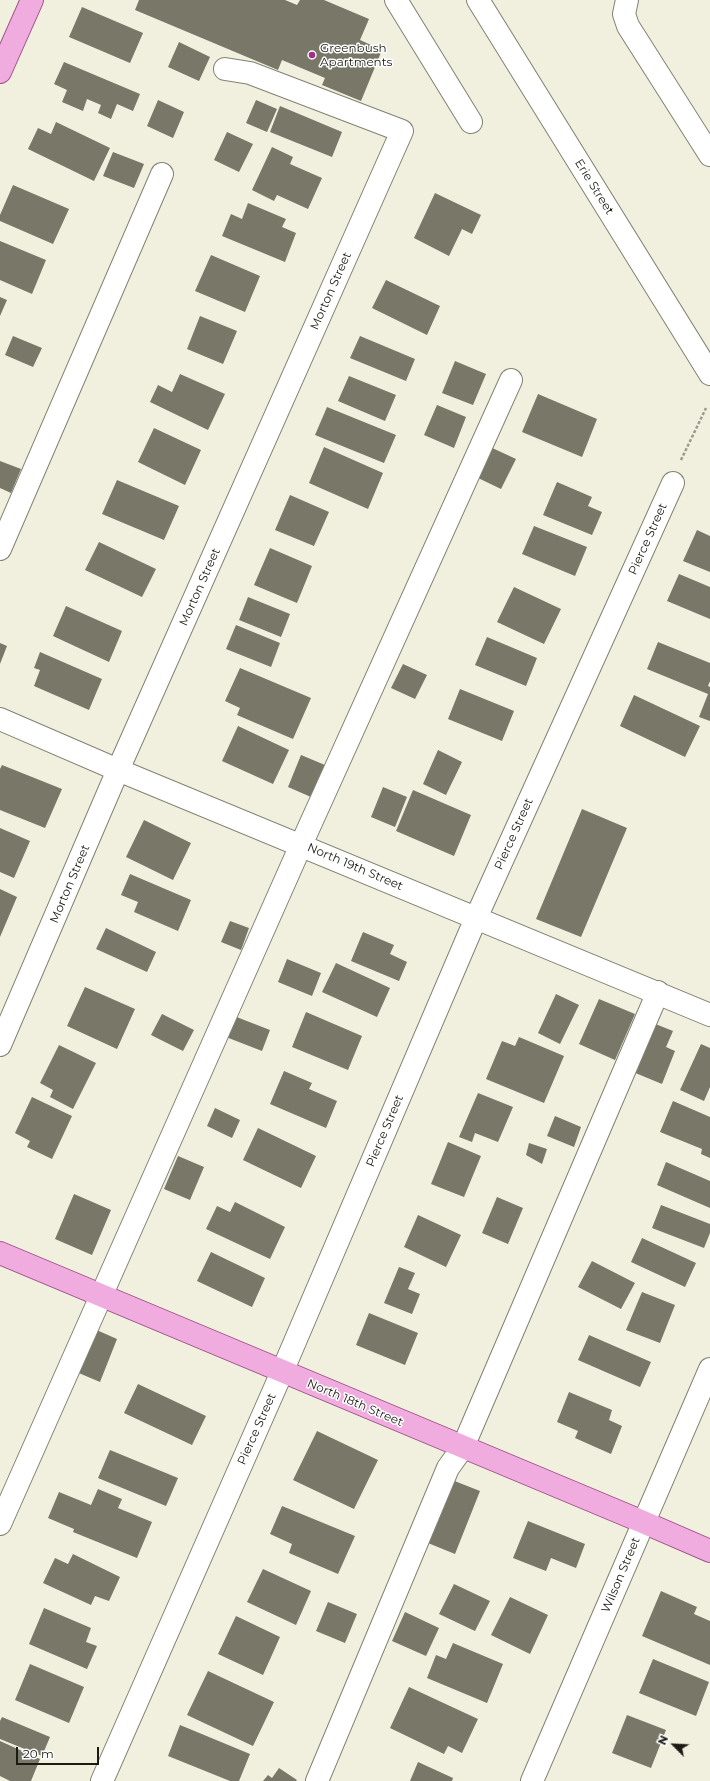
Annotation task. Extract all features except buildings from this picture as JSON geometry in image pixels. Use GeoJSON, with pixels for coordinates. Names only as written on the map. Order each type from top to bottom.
{"type":"FeatureCollection","features":[{"type":"Feature","properties":{"kind":"main road"},"geometry":{"type":"LineString","coordinates":[[0,70],[32,0]]}},
{"type":"Feature","properties":{"kind":"main road","name":"North 18th Street"},"geometry":{"type":"LineString","coordinates":[[0,1253],[101,1294],[462,1448],[710,1551]]}},
{"type":"Feature","properties":{"kind":"street"},"geometry":{"type":"LineString","coordinates":[[396,0],[471,122]]}},
{"type":"Feature","properties":{"kind":"street","name":"Erie Street"},"geometry":{"type":"LineString","coordinates":[[478,0],[710,374]]}},
{"type":"Feature","properties":{"kind":"street"},"geometry":{"type":"LineString","coordinates":[[627,0],[624,14],[628,26],[710,155]]}},
{"type":"Feature","properties":{"kind":"street","name":"Morton Street"},"geometry":{"type":"LineString","coordinates":[[0,1045],[118,770],[402,131],[250,73],[225,69]]}},
{"type":"Feature","properties":{"kind":"street"},"geometry":{"type":"LineString","coordinates":[[0,549],[162,174]]}},
{"type":"Feature","properties":{"kind":"street"},"geometry":{"type":"LineString","coordinates":[[0,1524],[301,845],[511,380]]}},
{"type":"Feature","properties":{"kind":"street","name":"Pierce Street"},"geometry":{"type":"LineString","coordinates":[[102,1781],[282,1372],[476,918],[673,483]]}},
{"type":"Feature","properties":{"kind":"street","name":"North 19th Street"},"geometry":{"type":"LineString","coordinates":[[0,719],[118,770],[658,992],[710,1015]]}},
{"type":"Feature","properties":{"kind":"street"},"geometry":{"type":"LineString","coordinates":[[317,1781],[448,1468],[462,1448],[658,992]]}},
{"type":"Feature","properties":{"kind":"street","name":"Wilson Street"},"geometry":{"type":"LineString","coordinates":[[532,1781],[710,1369]]}},
{"type":"Feature","properties":{"kind":"path"},"geometry":{"type":"LineString","coordinates":[[673,483],[682,457],[706,408]]}},
{"type":"Feature","properties":{"kind":"place","name":"Greenbush Apartments"},"geometry":{"type":"Point","coordinates":[312,55]}}]}
